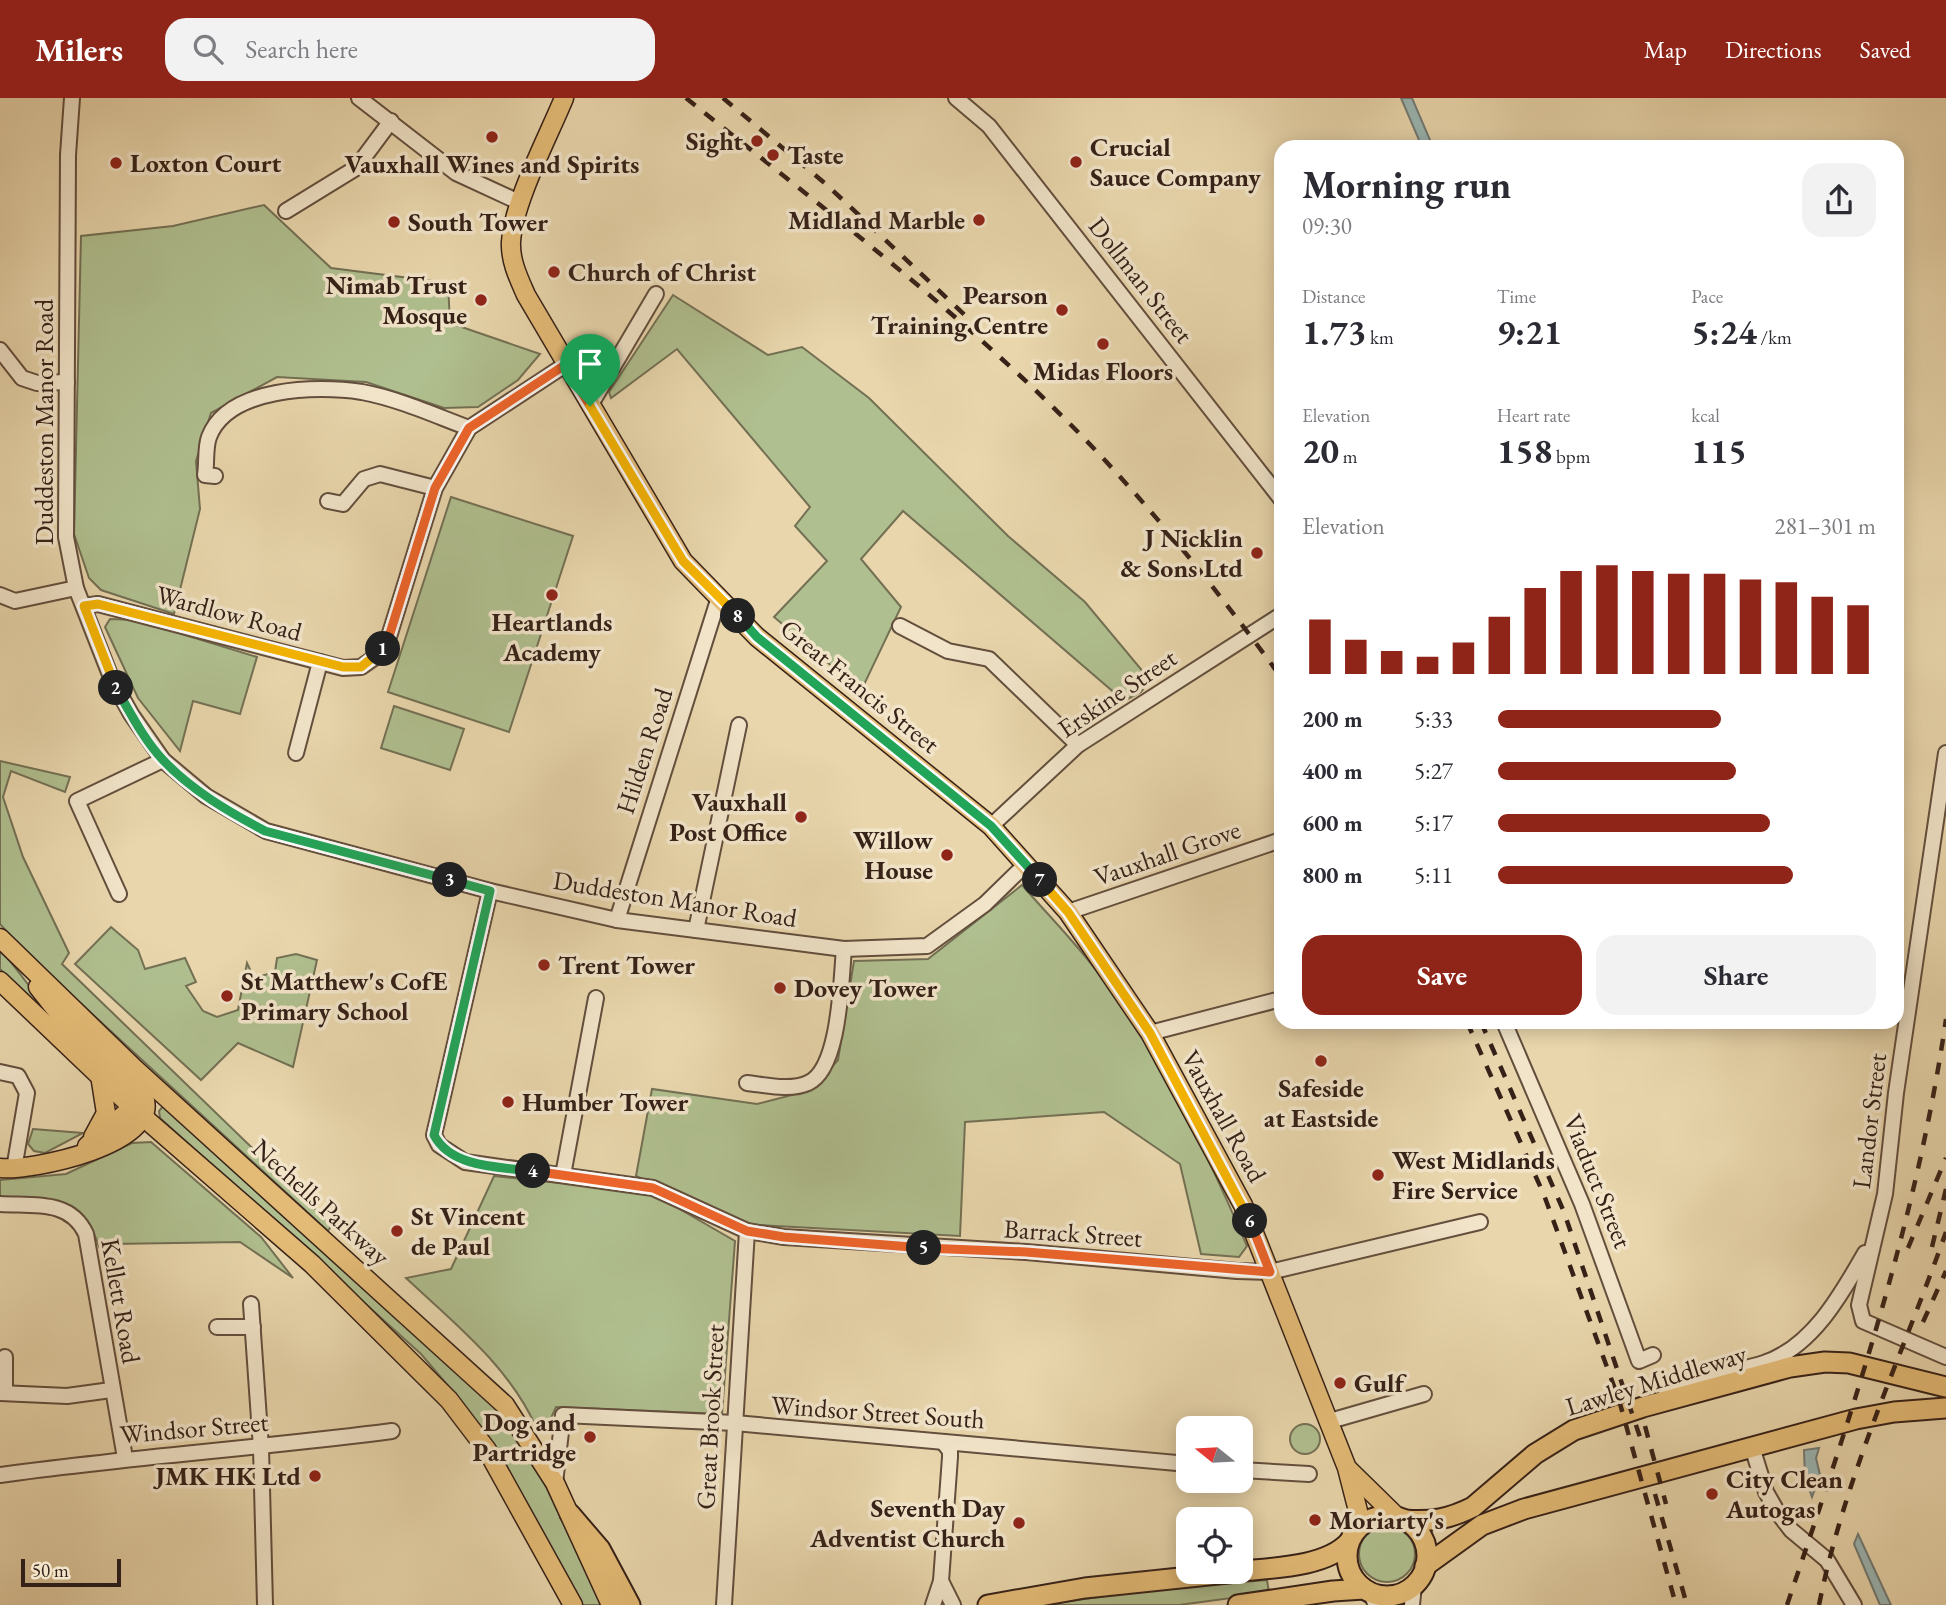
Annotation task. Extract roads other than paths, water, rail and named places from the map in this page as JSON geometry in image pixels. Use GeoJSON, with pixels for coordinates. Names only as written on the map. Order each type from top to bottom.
{"type":"FeatureCollection","features":[{"type":"Feature","properties":{"kind":"highway","name":"Lawley Middleway"},"geometry":{"type":"LineString","coordinates":[[1401,1519],[1433,1522],[1459,1514],[1472,1507],[1554,1441],[1594,1422],[1790,1367],[1825,1362],[1865,1366],[1946,1387]]}},
{"type":"Feature","properties":{"kind":"highway"},"geometry":{"type":"LineString","coordinates":[[1425,1566],[1462,1538],[1499,1517],[1856,1419],[1894,1412],[1946,1408]]}},
{"type":"Feature","properties":{"kind":"highway"},"geometry":{"type":"LineString","coordinates":[[570,1514],[600,1549],[630,1605]]}},
{"type":"Feature","properties":{"kind":"highway"},"geometry":{"type":"LineString","coordinates":[[1238,1605],[1333,1591],[1388,1596],[1414,1585],[1425,1566],[1427,1555],[1421,1535],[1401,1519],[1374,1518],[1352,1536],[1342,1549],[1301,1563],[1253,1569]]}},
{"type":"Feature","properties":{"kind":"highway"},"geometry":{"type":"LineString","coordinates":[[1352,1536],[1346,1555],[1348,1568],[1354,1580],[1370,1596]]}},
{"type":"Feature","properties":{"kind":"highway"},"geometry":{"type":"LineString","coordinates":[[988,1605],[1085,1588],[1176,1578]]}},
{"type":"Feature","properties":{"kind":"main road","name":"Great Francis Street"},"geometry":{"type":"LineString","coordinates":[[564,98],[522,203],[511,243],[513,263],[526,295],[565,365],[683,561],[757,637],[991,826]]}},
{"type":"Feature","properties":{"kind":"main road","name":"Vauxhall Road"},"geometry":{"type":"LineString","coordinates":[[991,826],[1068,912],[1150,1033],[1243,1205],[1347,1468],[1358,1511],[1352,1536]]}},
{"type":"Feature","properties":{"kind":"main road"},"geometry":{"type":"LineString","coordinates":[[0,938],[18,956],[48,1002],[76,1035],[144,1102],[110,1144],[48,1165],[7,1169]]}},
{"type":"Feature","properties":{"kind":"main road","name":"Nechells Parkway"},"geometry":{"type":"LineString","coordinates":[[0,981],[100,1073],[144,1102],[505,1405],[533,1444],[555,1483],[611,1605]]}},
{"type":"Feature","properties":{"kind":"main road"},"geometry":{"type":"LineString","coordinates":[[73,1157],[97,1133],[106,1113],[100,1073]]}},
{"type":"Feature","properties":{"kind":"main road","name":"Nechells Parkway"},"geometry":{"type":"LineString","coordinates":[[144,1102],[449,1400],[487,1450],[573,1605]]}},
{"type":"Feature","properties":{"kind":"main road","name":"Vauxhall Road"},"geometry":{"type":"LineString","coordinates":[[1347,1468],[1401,1519]]}},
{"type":"Feature","properties":{"kind":"street","name":"Duddeston Manor Road"},"geometry":{"type":"LineString","coordinates":[[72,98],[68,155],[66,537],[76,588],[112,680],[163,760],[206,796],[265,831],[490,891],[617,920],[844,949],[927,946],[985,904],[1026,864]]}},
{"type":"Feature","properties":{"kind":"street"},"geometry":{"type":"LineString","coordinates":[[359,98],[456,173],[522,203]]}},
{"type":"Feature","properties":{"kind":"street","name":"Dollman Street"},"geometry":{"type":"LineString","coordinates":[[962,100],[989,126],[1274,490]]}},
{"type":"Feature","properties":{"kind":"street"},"geometry":{"type":"LineString","coordinates":[[286,211],[356,168],[391,121]]}},
{"type":"Feature","properties":{"kind":"street"},"geometry":{"type":"LineString","coordinates":[[590,406],[656,294]]}},
{"type":"Feature","properties":{"kind":"street"},"geometry":{"type":"LineString","coordinates":[[0,350],[22,378],[37,383],[67,382]]}},
{"type":"Feature","properties":{"kind":"street","name":"Wardlow Road"},"geometry":{"type":"LineString","coordinates":[[84,606],[98,604],[320,662],[343,667],[361,667],[374,658],[387,643],[435,488],[469,428],[565,365]]}},
{"type":"Feature","properties":{"kind":"street"},"geometry":{"type":"LineString","coordinates":[[206,475],[209,437],[230,408],[271,392],[361,392],[397,401],[469,428]]}},
{"type":"Feature","properties":{"kind":"street"},"geometry":{"type":"LineString","coordinates":[[340,505],[364,480],[380,474],[435,488]]}},
{"type":"Feature","properties":{"kind":"street"},"geometry":{"type":"LineString","coordinates":[[0,595],[15,601],[76,588]]}},
{"type":"Feature","properties":{"kind":"street","name":"Hilden Road"},"geometry":{"type":"LineString","coordinates":[[617,920],[719,597]]}},
{"type":"Feature","properties":{"kind":"street","name":"Erskine Street"},"geometry":{"type":"LineString","coordinates":[[991,826],[1078,745],[1274,619]]}},
{"type":"Feature","properties":{"kind":"street"},"geometry":{"type":"LineString","coordinates":[[900,626],[948,651],[989,659],[1078,745]]}},
{"type":"Feature","properties":{"kind":"street","name":"Wardlow Road"},"geometry":{"type":"LineString","coordinates":[[296,753],[320,662]]}},
{"type":"Feature","properties":{"kind":"street"},"geometry":{"type":"LineString","coordinates":[[696,930],[740,725]]}},
{"type":"Feature","properties":{"kind":"street"},"geometry":{"type":"LineString","coordinates":[[286,733],[301,737]]}},
{"type":"Feature","properties":{"kind":"street","name":"Landor Street"},"geometry":{"type":"LineString","coordinates":[[1946,753],[1896,1094],[1885,1194],[1860,1296],[1861,1317],[1871,1325],[1946,1357]]}},
{"type":"Feature","properties":{"kind":"street"},"geometry":{"type":"LineString","coordinates":[[119,894],[77,801],[163,760]]}},
{"type":"Feature","properties":{"kind":"street","name":"Vauxhall Grove"},"geometry":{"type":"LineString","coordinates":[[1068,912],[1274,842]]}},
{"type":"Feature","properties":{"kind":"street","name":"Barrack Street"},"geometry":{"type":"LineString","coordinates":[[490,891],[434,1135],[439,1145],[465,1161],[653,1188],[747,1231],[855,1243],[1270,1272],[1480,1222]]}},
{"type":"Feature","properties":{"kind":"street"},"geometry":{"type":"LineString","coordinates":[[747,1083],[784,1087],[808,1083],[824,1067],[831,1050],[844,949]]}},
{"type":"Feature","properties":{"kind":"street"},"geometry":{"type":"LineString","coordinates":[[563,1175],[596,998]]}},
{"type":"Feature","properties":{"kind":"street"},"geometry":{"type":"LineString","coordinates":[[1150,1033],[1274,1001]]}},
{"type":"Feature","properties":{"kind":"street","name":"Viaduct Street"},"geometry":{"type":"LineString","coordinates":[[1507,1029],[1582,1204],[1639,1361],[1653,1355]]}},
{"type":"Feature","properties":{"kind":"street"},"geometry":{"type":"LineString","coordinates":[[0,1072],[18,1076],[27,1093],[7,1169]]}},
{"type":"Feature","properties":{"kind":"street","name":"Kellett Road"},"geometry":{"type":"LineString","coordinates":[[0,1204],[65,1209],[81,1224],[86,1234],[111,1390],[125,1458]]}},
{"type":"Feature","properties":{"kind":"street","name":"Great Brook Street"},"geometry":{"type":"LineString","coordinates":[[724,1605],[747,1231]]}},
{"type":"Feature","properties":{"kind":"street"},"geometry":{"type":"LineString","coordinates":[[1643,1407],[1678,1388],[1771,1360],[1796,1346],[1822,1318],[1853,1274],[1876,1234]]}},
{"type":"Feature","properties":{"kind":"street"},"geometry":{"type":"LineString","coordinates":[[251,1304],[261,1448],[265,1605]]}},
{"type":"Feature","properties":{"kind":"street"},"geometry":{"type":"LineString","coordinates":[[217,1327],[253,1327]]}},
{"type":"Feature","properties":{"kind":"street"},"geometry":{"type":"LineString","coordinates":[[2,1393],[5,1357]]}},
{"type":"Feature","properties":{"kind":"street","name":"Kellett Road"},"geometry":{"type":"LineString","coordinates":[[2,1393],[67,1396],[111,1390]]}},
{"type":"Feature","properties":{"kind":"street"},"geometry":{"type":"LineString","coordinates":[[1330,1422],[1424,1394]]}},
{"type":"Feature","properties":{"kind":"street","name":"Windsor Street South"},"geometry":{"type":"LineString","coordinates":[[555,1483],[563,1415],[735,1423],[1176,1463]]}},
{"type":"Feature","properties":{"kind":"street","name":"Windsor Street"},"geometry":{"type":"LineString","coordinates":[[0,1475],[125,1458],[261,1448],[392,1431]]}},
{"type":"Feature","properties":{"kind":"street"},"geometry":{"type":"LineString","coordinates":[[933,1605],[941,1581],[950,1457],[950,1451],[943,1442]]}},
{"type":"Feature","properties":{"kind":"street"},"geometry":{"type":"LineString","coordinates":[[1752,1447],[1766,1492],[1777,1513],[1791,1530],[1826,1560],[1854,1605]]}},
{"type":"Feature","properties":{"kind":"street"},"geometry":{"type":"LineString","coordinates":[[1253,1471],[1309,1474]]}},
{"type":"Feature","properties":{"kind":"street"},"geometry":{"type":"LineString","coordinates":[[941,1581],[953,1605]]}},
{"type":"Feature","properties":{"kind":"street"},"geometry":{"type":"LineString","coordinates":[[1412,1605],[1414,1585]]}},
{"type":"Feature","properties":{"kind":"water"},"geometry":{"type":"Polygon","coordinates":[[[1401,98],[1412,98],[1430,140],[1419,140],[1401,98]]]}},
{"type":"Feature","properties":{"kind":"water"},"geometry":{"type":"Polygon","coordinates":[[[1819,1448],[1816,1458],[1820,1475],[1812,1497],[1805,1477],[1804,1450],[1819,1448]]]}},
{"type":"Feature","properties":{"kind":"water"},"geometry":{"type":"Polygon","coordinates":[[[1858,1534],[1891,1605],[1880,1605],[1854,1544],[1858,1534]]]}},
{"type":"Feature","properties":{"kind":"railway"},"geometry":{"type":"LineString","coordinates":[[686,98],[885,258],[1029,384],[1102,457],[1156,518],[1274,668]]}},
{"type":"Feature","properties":{"kind":"railway"},"geometry":{"type":"LineString","coordinates":[[723,98],[827,185],[968,318]]}},
{"type":"Feature","properties":{"kind":"railway"},"geometry":{"type":"LineString","coordinates":[[1787,1605],[1858,1388],[1900,1242],[1934,1094],[1946,1019]]}},
{"type":"Feature","properties":{"kind":"railway"},"geometry":{"type":"LineString","coordinates":[[1470,1029],[1544,1195],[1619,1400],[1676,1605]]}},
{"type":"Feature","properties":{"kind":"railway"},"geometry":{"type":"LineString","coordinates":[[1484,1029],[1564,1212],[1641,1440]]}},
{"type":"Feature","properties":{"kind":"railway"},"geometry":{"type":"LineString","coordinates":[[1908,1248],[1946,1158]]}},
{"type":"Feature","properties":{"kind":"railway"},"geometry":{"type":"LineString","coordinates":[[1932,1247],[1946,1189]]}},
{"type":"Feature","properties":{"kind":"railway"},"geometry":{"type":"LineString","coordinates":[[1819,1605],[1830,1557],[1859,1463],[1946,1232]]}},
{"type":"Feature","properties":{"kind":"railway"},"geometry":{"type":"LineString","coordinates":[[1923,1322],[1946,1271]]}},
{"type":"Feature","properties":{"kind":"railway"},"geometry":{"type":"LineString","coordinates":[[1645,1426],[1666,1504]]}},
{"type":"Feature","properties":{"kind":"railway"},"geometry":{"type":"LineString","coordinates":[[1655,1494],[1687,1605]]}},
{"type":"Feature","properties":{"kind":"place","name":"Vauxhall Wines and Spirits"},"geometry":{"type":"Point","coordinates":[492,137]}},
{"type":"Feature","properties":{"kind":"place","name":"Sight"},"geometry":{"type":"Point","coordinates":[757,141]}},
{"type":"Feature","properties":{"kind":"place","name":"Taste"},"geometry":{"type":"Point","coordinates":[773,155]}},
{"type":"Feature","properties":{"kind":"place","name":"Crucial Sauce Company"},"geometry":{"type":"Point","coordinates":[1076,162]}},
{"type":"Feature","properties":{"kind":"place","name":"Loxton Court"},"geometry":{"type":"Point","coordinates":[116,163]}},
{"type":"Feature","properties":{"kind":"place","name":"Midland Marble"},"geometry":{"type":"Point","coordinates":[979,220]}},
{"type":"Feature","properties":{"kind":"place","name":"South Tower"},"geometry":{"type":"Point","coordinates":[394,222]}},
{"type":"Feature","properties":{"kind":"place","name":"Church of Christ"},"geometry":{"type":"Point","coordinates":[554,272]}},
{"type":"Feature","properties":{"kind":"place","name":"Nimab Trust Mosque"},"geometry":{"type":"Point","coordinates":[481,300]}},
{"type":"Feature","properties":{"kind":"place","name":"Pearson Training Centre"},"geometry":{"type":"Point","coordinates":[1062,310]}},
{"type":"Feature","properties":{"kind":"place","name":"Midas Floors"},"geometry":{"type":"Point","coordinates":[1103,344]}},
{"type":"Feature","properties":{"kind":"place","name":"J Nicklin & Sons Ltd"},"geometry":{"type":"Point","coordinates":[1257,553]}},
{"type":"Feature","properties":{"kind":"place","name":"Heartlands Academy"},"geometry":{"type":"Point","coordinates":[552,595]}},
{"type":"Feature","properties":{"kind":"place","name":"Vauxhall Post Office"},"geometry":{"type":"Point","coordinates":[801,817]}},
{"type":"Feature","properties":{"kind":"place","name":"Willow House"},"geometry":{"type":"Point","coordinates":[947,855]}},
{"type":"Feature","properties":{"kind":"place","name":"Trent Tower"},"geometry":{"type":"Point","coordinates":[544,965]}},
{"type":"Feature","properties":{"kind":"place","name":"Dovey Tower"},"geometry":{"type":"Point","coordinates":[780,988]}},
{"type":"Feature","properties":{"kind":"place","name":"St Matthew's CofE Primary School"},"geometry":{"type":"Point","coordinates":[227,996]}},
{"type":"Feature","properties":{"kind":"place","name":"Safeside at Eastside"},"geometry":{"type":"Point","coordinates":[1321,1061]}},
{"type":"Feature","properties":{"kind":"place","name":"Humber Tower"},"geometry":{"type":"Point","coordinates":[508,1102]}},
{"type":"Feature","properties":{"kind":"place","name":"West Midlands Fire Service"},"geometry":{"type":"Point","coordinates":[1378,1175]}},
{"type":"Feature","properties":{"kind":"place","name":"St Vincent de Paul"},"geometry":{"type":"Point","coordinates":[397,1231]}},
{"type":"Feature","properties":{"kind":"place","name":"Gulf"},"geometry":{"type":"Point","coordinates":[1340,1383]}},
{"type":"Feature","properties":{"kind":"place","name":"Dog and Partridge"},"geometry":{"type":"Point","coordinates":[590,1437]}},
{"type":"Feature","properties":{"kind":"place","name":"JMK HK Ltd"},"geometry":{"type":"Point","coordinates":[315,1476]}},
{"type":"Feature","properties":{"kind":"place","name":"City Clean Autogas"},"geometry":{"type":"Point","coordinates":[1712,1494]}},
{"type":"Feature","properties":{"kind":"place","name":"Moriarty's"},"geometry":{"type":"Point","coordinates":[1315,1520]}},
{"type":"Feature","properties":{"kind":"place","name":"Seventh Day Adventist Church"},"geometry":{"type":"Point","coordinates":[1019,1523]}}]}
